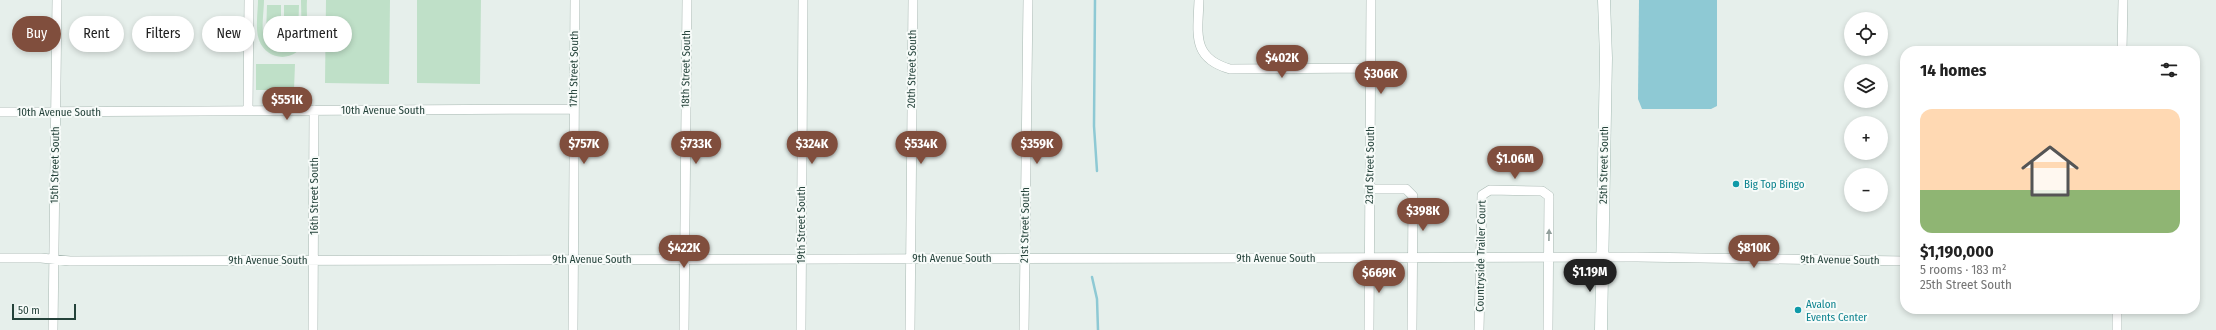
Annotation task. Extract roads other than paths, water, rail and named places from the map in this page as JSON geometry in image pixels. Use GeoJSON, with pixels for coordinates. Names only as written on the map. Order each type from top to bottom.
{"type":"FeatureCollection","features":[{"type":"Feature","properties":{"kind":"main road","name":"25th Street South"},"geometry":{"type":"LineString","coordinates":[[1601,330],[1606,58],[1604,0]]}},
{"type":"Feature","properties":{"kind":"street","name":"15th Street South"},"geometry":{"type":"LineString","coordinates":[[53,330],[57,0]]}},
{"type":"Feature","properties":{"kind":"street"},"geometry":{"type":"LineString","coordinates":[[248,110],[249,0]]}},
{"type":"Feature","properties":{"kind":"street","name":"17th Street South"},"geometry":{"type":"LineString","coordinates":[[573,330],[575,0]]}},
{"type":"Feature","properties":{"kind":"street","name":"18th Street South"},"geometry":{"type":"LineString","coordinates":[[684,330],[687,0]]}},
{"type":"Feature","properties":{"kind":"street","name":"19th Street South"},"geometry":{"type":"LineString","coordinates":[[801,330],[803,0]]}},
{"type":"Feature","properties":{"kind":"street","name":"20th Street South"},"geometry":{"type":"LineString","coordinates":[[910,330],[913,0]]}},
{"type":"Feature","properties":{"kind":"street","name":"21st Street South"},"geometry":{"type":"LineString","coordinates":[[1024,330],[1028,0]]}},
{"type":"Feature","properties":{"kind":"street"},"geometry":{"type":"LineString","coordinates":[[1199,0],[1199,46],[1204,55],[1215,64],[1230,69],[1371,68]]}},
{"type":"Feature","properties":{"kind":"street","name":"23rd Street South"},"geometry":{"type":"LineString","coordinates":[[1369,330],[1371,0]]}},
{"type":"Feature","properties":{"kind":"street"},"geometry":{"type":"LineString","coordinates":[[2122,0],[2122,46]]}},
{"type":"Feature","properties":{"kind":"street","name":"10th Avenue South"},"geometry":{"type":"LineString","coordinates":[[0,112],[574,109]]}},
{"type":"Feature","properties":{"kind":"street","name":"16th Street South"},"geometry":{"type":"LineString","coordinates":[[313,330],[314,110]]}},
{"type":"Feature","properties":{"kind":"street"},"geometry":{"type":"LineString","coordinates":[[1370,189],[1406,189],[1413,196],[1412,330]]}},
{"type":"Feature","properties":{"kind":"street","name":"Countryside Trailer Court"},"geometry":{"type":"LineString","coordinates":[[1479,330],[1482,195],[1490,190],[1546,193],[1550,199],[1548,330]]}},
{"type":"Feature","properties":{"kind":"street","name":"9th Avenue South"},"geometry":{"type":"LineString","coordinates":[[0,258],[54,259],[70,261],[314,259],[574,260],[685,258],[910,259],[1602,257],[1900,261]]}},
{"type":"Feature","properties":{"kind":"street"},"geometry":{"type":"LineString","coordinates":[[2117,314],[2117,330]]}},
{"type":"Feature","properties":{"kind":"water"},"geometry":{"type":"Polygon","coordinates":[[[1639,0],[1717,0],[1717,106],[1711,109],[1642,109],[1638,99],[1639,0]]]}},
{"type":"Feature","properties":{"kind":"waterway"},"geometry":{"type":"LineString","coordinates":[[1095,0],[1094,126],[1097,171]]}},
{"type":"Feature","properties":{"kind":"waterway"},"geometry":{"type":"LineString","coordinates":[[1092,277],[1097,299],[1098,330]]}},
{"type":"Feature","properties":{"kind":"place","name":"Big Top Bingo"},"geometry":{"type":"Point","coordinates":[1736,184]}},
{"type":"Feature","properties":{"kind":"place","name":"Avalon Events Center"},"geometry":{"type":"Point","coordinates":[1798,310]}}]}
